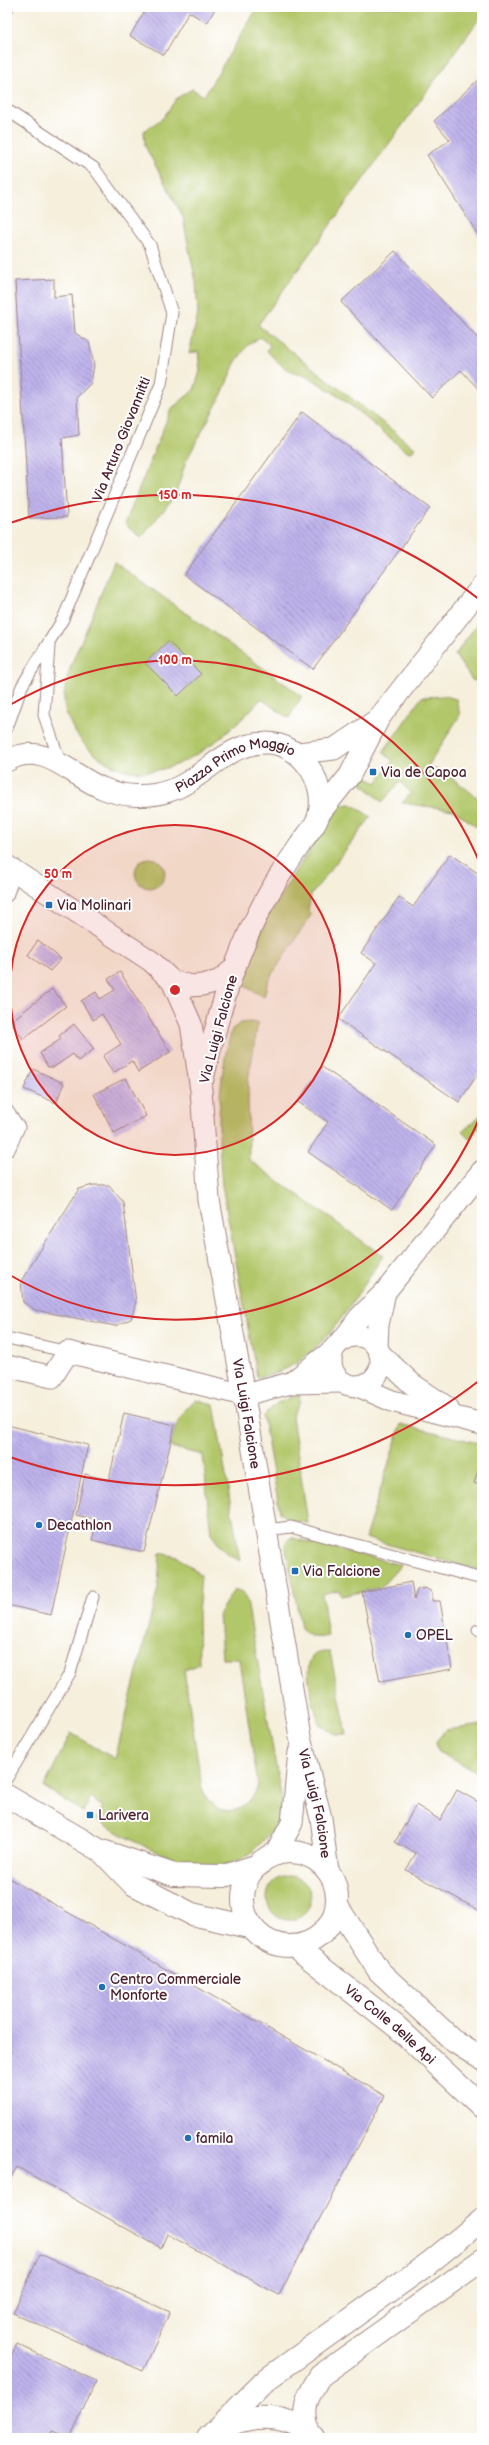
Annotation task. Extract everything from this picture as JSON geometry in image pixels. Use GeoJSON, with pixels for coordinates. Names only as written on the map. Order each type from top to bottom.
{"type":"FeatureCollection","features":[{"type":"Feature","properties":{"kind":"main road"},"geometry":{"type":"LineString","coordinates":[[7,1796],[99,1850],[174,1875],[224,1876],[267,1860],[289,1852],[304,1854],[317,1861],[328,1871],[336,1888],[337,1906],[334,1916],[322,1934],[314,1940],[294,1946],[278,1945],[264,1939],[253,1928],[245,1913],[243,1895],[248,1878],[267,1860]]}},
{"type":"Feature","properties":{"kind":"main road"},"geometry":{"type":"LineString","coordinates":[[99,1850],[133,1884],[192,1914],[253,1928]]}},
{"type":"Feature","properties":{"kind":"main road","name":"Via Colle delle Api"},"geometry":{"type":"LineString","coordinates":[[337,1906],[379,1971],[454,2042],[482,2059]]}},
{"type":"Feature","properties":{"kind":"main road","name":"Via Colle delle Api"},"geometry":{"type":"LineString","coordinates":[[294,1946],[397,2027],[482,2107]]}},
{"type":"Feature","properties":{"kind":"main road"},"geometry":{"type":"LineString","coordinates":[[212,2435],[267,2378],[430,2263],[482,2220]]}},
{"type":"Feature","properties":{"kind":"main road"},"geometry":{"type":"LineString","coordinates":[[312,2436],[304,2420],[307,2397],[320,2376],[482,2260]]}},
{"type":"Feature","properties":{"kind":"main road"},"geometry":{"type":"LineString","coordinates":[[212,2435],[238,2420],[263,2417],[288,2421],[312,2436]]}},
{"type":"Feature","properties":{"kind":"street"},"geometry":{"type":"LineString","coordinates":[[319,814],[350,775],[379,718],[482,586]]}},
{"type":"Feature","properties":{"kind":"street"},"geometry":{"type":"LineString","coordinates":[[298,753],[334,748],[379,718]]}},
{"type":"Feature","properties":{"kind":"street","name":"Piazza Primo Maggio"},"geometry":{"type":"LineString","coordinates":[[7,761],[24,755],[36,755],[60,762],[102,788],[129,796],[141,796],[168,792],[185,785],[219,758],[243,747],[269,743],[298,753],[307,762],[319,793],[319,814],[312,828],[274,884],[253,924],[235,968]]}},
{"type":"Feature","properties":{"kind":"street"},"geometry":{"type":"LineString","coordinates":[[12,869],[151,961],[172,981],[191,986],[202,985],[219,980],[235,968]]}},
{"type":"Feature","properties":{"kind":"street","name":"Via Luigi Falcione"},"geometry":{"type":"LineString","coordinates":[[201,1090],[216,1025],[235,968]]}},
{"type":"Feature","properties":{"kind":"street","name":"Via Luigi Falcione"},"geometry":{"type":"LineString","coordinates":[[172,981],[191,1024],[201,1090],[209,1200],[244,1394],[300,1737],[321,1818],[328,1871]]}},
{"type":"Feature","properties":{"kind":"street"},"geometry":{"type":"LineString","coordinates":[[291,1383],[339,1344],[358,1318],[385,1292],[482,1171]]}},
{"type":"Feature","properties":{"kind":"street"},"geometry":{"type":"LineString","coordinates":[[7,1366],[52,1377],[68,1352],[244,1394],[291,1383],[349,1384],[374,1379],[379,1372],[378,1325],[385,1292]]}},
{"type":"Feature","properties":{"kind":"street"},"geometry":{"type":"LineString","coordinates":[[339,1344],[362,1336],[379,1350],[412,1384],[460,1416]]}},
{"type":"Feature","properties":{"kind":"street"},"geometry":{"type":"LineString","coordinates":[[339,1344],[331,1367],[349,1384],[392,1401],[460,1416],[482,1424]]}},
{"type":"Feature","properties":{"kind":"street","name":"Via Luigi Falcione"},"geometry":{"type":"LineString","coordinates":[[267,1860],[292,1823],[300,1737]]}},
{"type":"Feature","properties":{"kind":"lane","name":"Via Arturo Giovannitti"},"geometry":{"type":"LineString","coordinates":[[7,110],[94,168],[150,245],[172,313],[161,384],[63,619],[50,644],[22,686],[7,728]]}},
{"type":"Feature","properties":{"kind":"lane","name":"Via Arturo Giovannitti"},"geometry":{"type":"LineString","coordinates":[[50,644],[44,715],[60,762]]}},
{"type":"Feature","properties":{"kind":"lane"},"geometry":{"type":"LineString","coordinates":[[7,896],[12,869]]}},
{"type":"Feature","properties":{"kind":"lane"},"geometry":{"type":"LineString","coordinates":[[7,1110],[19,1127],[9,1150],[7,1149]]}},
{"type":"Feature","properties":{"kind":"lane"},"geometry":{"type":"LineString","coordinates":[[7,1338],[68,1352]]}},
{"type":"Feature","properties":{"kind":"lane"},"geometry":{"type":"LineString","coordinates":[[266,1530],[291,1527],[482,1579]]}},
{"type":"Feature","properties":{"kind":"lane"},"geometry":{"type":"LineString","coordinates":[[7,1778],[70,1673],[93,1597]]}},
{"type":"Feature","properties":{"kind":"green space"},"geometry":{"type":"Polygon","coordinates":[[[258,7],[482,7],[482,15],[258,325],[415,448],[412,452],[406,451],[343,399],[304,374],[294,373],[284,367],[267,351],[270,345],[260,337],[247,346],[235,363],[222,394],[186,461],[175,496],[141,538],[125,524],[171,409],[194,390],[200,371],[198,351],[189,354],[198,313],[196,282],[183,217],[145,146],[144,131],[163,118],[177,98],[192,89],[204,96],[258,7]]]}},
{"type":"Feature","properties":{"kind":"green space"},"geometry":{"type":"Polygon","coordinates":[[[114,562],[302,696],[289,718],[261,699],[224,735],[203,750],[181,763],[158,770],[135,771],[112,765],[89,749],[80,739],[68,719],[64,705],[66,682],[74,658],[114,562]]]}},
{"type":"Feature","properties":{"kind":"green space"},"geometry":{"type":"Polygon","coordinates":[[[482,617],[482,679],[479,682],[472,680],[455,655],[482,617]]]}},
{"type":"Feature","properties":{"kind":"green space"},"geometry":{"type":"Polygon","coordinates":[[[445,696],[456,699],[460,715],[427,768],[443,771],[482,801],[482,831],[454,810],[402,803],[411,793],[400,782],[382,802],[361,783],[366,776],[376,783],[393,761],[383,752],[422,697],[445,696]]]}},
{"type":"Feature","properties":{"kind":"green space"},"geometry":{"type":"Polygon","coordinates":[[[351,804],[371,817],[311,895],[308,910],[311,915],[268,981],[264,997],[241,984],[261,928],[294,873],[341,805],[351,804]]]}},
{"type":"Feature","properties":{"kind":"green space"},"geometry":{"type":"Polygon","coordinates":[[[150,858],[156,859],[164,867],[164,879],[156,887],[150,888],[144,887],[136,879],[135,873],[136,867],[144,859],[150,858]]]}},
{"type":"Feature","properties":{"kind":"green space"},"geometry":{"type":"Polygon","coordinates":[[[241,1023],[258,1023],[248,1081],[249,1160],[383,1256],[345,1313],[316,1348],[298,1362],[279,1372],[257,1377],[222,1185],[219,1145],[221,1087],[227,1048],[232,1029],[241,1023]]]}},
{"type":"Feature","properties":{"kind":"green space"},"geometry":{"type":"Polygon","coordinates":[[[482,1114],[482,1124],[469,1139],[462,1132],[482,1114]]]}},
{"type":"Feature","properties":{"kind":"green space"},"geometry":{"type":"Polygon","coordinates":[[[299,1394],[300,1402],[292,1416],[308,1523],[293,1521],[280,1513],[263,1416],[277,1403],[299,1394]]]}},
{"type":"Feature","properties":{"kind":"green space"},"geometry":{"type":"Polygon","coordinates":[[[195,1400],[214,1404],[240,1561],[225,1552],[211,1534],[203,1455],[170,1447],[173,1433],[178,1421],[185,1410],[195,1400]]]}},
{"type":"Feature","properties":{"kind":"green space"},"geometry":{"type":"Polygon","coordinates":[[[401,1424],[482,1444],[482,1571],[365,1538],[401,1424]]]}},
{"type":"Feature","properties":{"kind":"green space"},"geometry":{"type":"Polygon","coordinates":[[[291,1537],[401,1565],[380,1588],[341,1596],[339,1590],[322,1594],[328,1636],[313,1637],[301,1628],[285,1544],[291,1537]]]}},
{"type":"Feature","properties":{"kind":"green space"},"geometry":{"type":"Polygon","coordinates":[[[160,1553],[178,1557],[201,1575],[198,1614],[199,1664],[184,1670],[202,1788],[210,1803],[219,1809],[227,1811],[240,1808],[246,1804],[255,1793],[258,1786],[239,1659],[222,1659],[219,1613],[234,1590],[242,1593],[247,1601],[282,1801],[275,1825],[259,1845],[241,1859],[221,1865],[200,1865],[178,1860],[156,1851],[134,1841],[96,1820],[103,1807],[91,1798],[83,1812],[44,1787],[71,1733],[115,1759],[158,1588],[160,1553]]]}},
{"type":"Feature","properties":{"kind":"green space"},"geometry":{"type":"Polygon","coordinates":[[[323,1652],[330,1652],[347,1734],[335,1734],[319,1724],[312,1699],[308,1671],[309,1663],[314,1655],[323,1652]]]}},
{"type":"Feature","properties":{"kind":"green space"},"geometry":{"type":"Polygon","coordinates":[[[482,1725],[482,1774],[438,1752],[436,1742],[445,1730],[482,1725]]]}},
{"type":"Feature","properties":{"kind":"green space"},"geometry":{"type":"Polygon","coordinates":[[[285,1876],[293,1876],[305,1882],[311,1894],[311,1902],[305,1914],[293,1920],[285,1920],[273,1914],[267,1902],[267,1894],[273,1882],[285,1876]]]}},
{"type":"Feature","properties":{"kind":"building"},"geometry":{"type":"Polygon","coordinates":[[[147,7],[216,7],[207,23],[189,12],[164,55],[130,36],[147,7]]]}},
{"type":"Feature","properties":{"kind":"building"},"geometry":{"type":"Polygon","coordinates":[[[482,76],[482,241],[427,155],[450,140],[434,121],[482,76]]]}},
{"type":"Feature","properties":{"kind":"building"},"geometry":{"type":"Polygon","coordinates":[[[395,251],[482,343],[482,393],[461,370],[432,398],[341,302],[395,251]]]}},
{"type":"Feature","properties":{"kind":"building"},"geometry":{"type":"Polygon","coordinates":[[[54,279],[54,297],[72,295],[75,333],[89,342],[94,365],[91,383],[77,397],[79,435],[62,438],[67,517],[29,518],[15,281],[54,279]]]}},
{"type":"Feature","properties":{"kind":"building"},"geometry":{"type":"Polygon","coordinates":[[[302,412],[430,508],[313,669],[184,575],[302,412]]]}},
{"type":"Feature","properties":{"kind":"building"},"geometry":{"type":"Polygon","coordinates":[[[168,641],[201,674],[178,696],[145,663],[168,641]]]}},
{"type":"Feature","properties":{"kind":"building"},"geometry":{"type":"Polygon","coordinates":[[[450,854],[482,876],[482,1068],[459,1102],[338,1019],[376,963],[361,953],[399,897],[413,907],[450,854]]]}},
{"type":"Feature","properties":{"kind":"building"},"geometry":{"type":"Polygon","coordinates":[[[38,940],[61,959],[50,971],[28,955],[38,940]]]}},
{"type":"Feature","properties":{"kind":"building"},"geometry":{"type":"Polygon","coordinates":[[[120,972],[170,1052],[138,1072],[132,1061],[113,1073],[103,1056],[121,1044],[102,1014],[93,1020],[81,1001],[96,992],[100,999],[115,990],[108,979],[120,972]]]}},
{"type":"Feature","properties":{"kind":"building"},"geometry":{"type":"Polygon","coordinates":[[[52,989],[66,1006],[23,1039],[10,1022],[52,989]]]}},
{"type":"Feature","properties":{"kind":"building"},"geometry":{"type":"Polygon","coordinates":[[[74,1024],[94,1049],[78,1061],[73,1054],[54,1067],[48,1067],[40,1053],[61,1039],[59,1036],[74,1024]]]}},
{"type":"Feature","properties":{"kind":"building"},"geometry":{"type":"Polygon","coordinates":[[[322,1067],[436,1145],[392,1210],[308,1152],[328,1122],[298,1102],[322,1067]]]}},
{"type":"Feature","properties":{"kind":"building"},"geometry":{"type":"Polygon","coordinates":[[[33,1069],[64,1083],[56,1103],[24,1089],[33,1069]]]}},
{"type":"Feature","properties":{"kind":"building"},"geometry":{"type":"Polygon","coordinates":[[[126,1078],[146,1116],[114,1133],[94,1094],[126,1078]]]}},
{"type":"Feature","properties":{"kind":"building"},"geometry":{"type":"Polygon","coordinates":[[[93,1185],[109,1185],[123,1202],[136,1302],[131,1319],[115,1326],[35,1310],[23,1302],[21,1281],[79,1189],[93,1185]]]}},
{"type":"Feature","properties":{"kind":"building"},"geometry":{"type":"Polygon","coordinates":[[[124,1413],[175,1425],[144,1552],[92,1540],[97,1520],[76,1515],[85,1474],[109,1480],[124,1413]]]}},
{"type":"Feature","properties":{"kind":"building","name":"Decathlon"},"geometry":{"type":"Polygon","coordinates":[[[7,1425],[88,1445],[51,1615],[7,1605],[7,1425]]]}},
{"type":"Feature","properties":{"kind":"building"},"geometry":{"type":"Polygon","coordinates":[[[482,1459],[482,1486],[474,1483],[482,1459]]]}},
{"type":"Feature","properties":{"kind":"building","name":"OPEL"},"geometry":{"type":"Polygon","coordinates":[[[411,1582],[414,1600],[417,1590],[425,1588],[432,1592],[432,1601],[440,1601],[452,1669],[380,1682],[362,1592],[411,1582]]]}},
{"type":"Feature","properties":{"kind":"building"},"geometry":{"type":"Polygon","coordinates":[[[457,1790],[482,1804],[482,1912],[406,1870],[416,1853],[395,1842],[416,1805],[440,1820],[457,1790]]]}},
{"type":"Feature","properties":{"kind":"building","name":"Centro Commerciale Monforte"},"geometry":{"type":"Polygon","coordinates":[[[7,1877],[385,2096],[279,2295],[167,2234],[161,2248],[17,2167],[9,2181],[7,2180],[7,1877]]]}},
{"type":"Feature","properties":{"kind":"building"},"geometry":{"type":"Polygon","coordinates":[[[40,2254],[170,2312],[143,2371],[13,2313],[40,2254]]]}},
{"type":"Feature","properties":{"kind":"building"},"geometry":{"type":"Polygon","coordinates":[[[17,2344],[96,2381],[70,2438],[52,2431],[49,2438],[13,2438],[7,2435],[7,2364],[17,2344]]]}},
{"type":"Feature","properties":{"kind":"place","name":"Via de Capoa"},"geometry":{"type":"Point","coordinates":[373,772]}},
{"type":"Feature","properties":{"kind":"place","name":"Via Molinari"},"geometry":{"type":"Point","coordinates":[49,905]}},
{"type":"Feature","properties":{"kind":"place","name":"Decathlon"},"geometry":{"type":"Point","coordinates":[39,1525]}},
{"type":"Feature","properties":{"kind":"place","name":"Via Falcione"},"geometry":{"type":"Point","coordinates":[295,1571]}},
{"type":"Feature","properties":{"kind":"place","name":"OPEL"},"geometry":{"type":"Point","coordinates":[408,1635]}},
{"type":"Feature","properties":{"kind":"place","name":"Larivera"},"geometry":{"type":"Point","coordinates":[90,1815]}},
{"type":"Feature","properties":{"kind":"place","name":"Centro Commerciale Monforte"},"geometry":{"type":"Point","coordinates":[102,1987]}},
{"type":"Feature","properties":{"kind":"place","name":"famila"},"geometry":{"type":"Point","coordinates":[188,2138]}}]}
